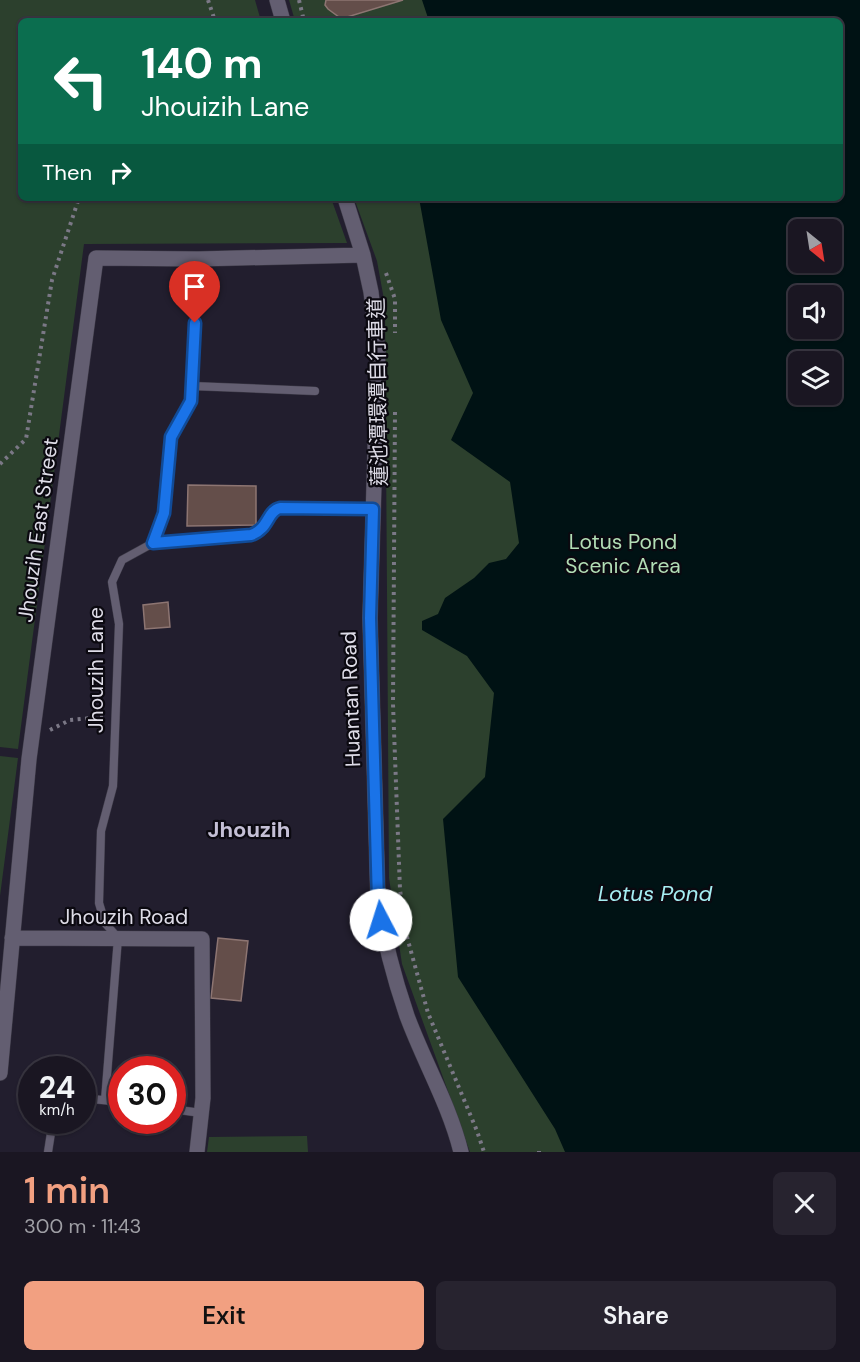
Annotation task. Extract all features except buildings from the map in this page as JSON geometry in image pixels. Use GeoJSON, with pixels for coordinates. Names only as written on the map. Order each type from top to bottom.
{"type":"FeatureCollection","features":[{"type":"Feature","properties":{"kind":"street"},"geometry":{"type":"LineString","coordinates":[[277,0],[282,18]]}},
{"type":"Feature","properties":{"kind":"street","name":"Huantan Road"},"geometry":{"type":"LineString","coordinates":[[346,201],[363,255],[371,292],[378,352],[370,618],[378,901],[384,940],[408,1017],[454,1124],[461,1152]]}},
{"type":"Feature","properties":{"kind":"street","name":"Jhouzih East Street"},"geometry":{"type":"LineString","coordinates":[[0,1073],[31,741],[96,258],[198,259],[363,255]]}},
{"type":"Feature","properties":{"kind":"street","name":"Jhouzih Road"},"geometry":{"type":"LineString","coordinates":[[12,938],[202,939],[203,1098],[197,1152]]}},
{"type":"Feature","properties":{"kind":"lane"},"geometry":{"type":"LineString","coordinates":[[198,259],[191,401],[171,437],[164,513],[153,543],[251,535],[264,527],[273,511],[280,508],[373,509]]}},
{"type":"Feature","properties":{"kind":"lane"},"geometry":{"type":"LineString","coordinates":[[192,387],[315,391]]}},
{"type":"Feature","properties":{"kind":"lane","name":"Jhouzih Lane"},"geometry":{"type":"LineString","coordinates":[[118,938],[105,923],[99,903],[101,831],[113,786],[119,624],[112,582],[122,560],[153,543]]}},
{"type":"Feature","properties":{"kind":"lane"},"geometry":{"type":"LineString","coordinates":[[105,1100],[118,938]]}},
{"type":"Feature","properties":{"kind":"lane"},"geometry":{"type":"LineString","coordinates":[[96,1099],[108,1100]]}},
{"type":"Feature","properties":{"kind":"lane"},"geometry":{"type":"LineString","coordinates":[[186,1111],[201,1113]]}},
{"type":"Feature","properties":{"kind":"lane"},"geometry":{"type":"LineString","coordinates":[[48,1152],[51,1134]]}},
{"type":"Feature","properties":{"kind":"path"},"geometry":{"type":"LineString","coordinates":[[208,0],[214,18]]}},
{"type":"Feature","properties":{"kind":"path"},"geometry":{"type":"LineString","coordinates":[[299,0],[303,18]]}},
{"type":"Feature","properties":{"kind":"path"},"geometry":{"type":"LineString","coordinates":[[0,465],[26,439],[52,280],[78,201]]}},
{"type":"Feature","properties":{"kind":"path","name":"蓮池潭環潭自行車道"},"geometry":{"type":"LineString","coordinates":[[384,265],[395,298],[395,334]]}},
{"type":"Feature","properties":{"kind":"path","name":"蓮池潭環潭自行車道"},"geometry":{"type":"LineString","coordinates":[[395,405],[393,704],[400,890],[407,937],[428,1013],[484,1152]]}},
{"type":"Feature","properties":{"kind":"path"},"geometry":{"type":"LineString","coordinates":[[31,741],[70,720],[115,716]]}},
{"type":"Feature","properties":{"kind":"green space"},"geometry":{"type":"Polygon","coordinates":[[[0,0],[255,0],[260,18],[18,18],[18,201],[332,201],[347,243],[84,244],[18,749],[0,747],[0,0]]]}},
{"type":"Feature","properties":{"kind":"green space","name":"Lotus Pond"},"geometry":{"type":"Polygon","coordinates":[[[289,0],[860,0],[860,1152],[470,1152],[402,964],[389,878],[385,305],[377,261],[355,201],[843,201],[843,18],[294,18],[289,0]]]}},
{"type":"Feature","properties":{"kind":"green space"},"geometry":{"type":"Polygon","coordinates":[[[0,756],[18,758],[0,896],[0,756]]]}},
{"type":"Feature","properties":{"kind":"green space"},"geometry":{"type":"Polygon","coordinates":[[[307,1136],[308,1152],[207,1152],[209,1137],[307,1136]]]}},
{"type":"Feature","properties":{"kind":"water","name":"Lotus Pond"},"geometry":{"type":"Polygon","coordinates":[[[422,0],[860,0],[860,1152],[565,1152],[555,1129],[458,977],[443,819],[485,777],[494,693],[467,656],[422,630],[422,621],[438,614],[445,598],[474,578],[489,563],[506,559],[519,543],[510,482],[451,440],[473,393],[441,320],[420,201],[843,201],[843,18],[428,18],[422,0]]]}},
{"type":"Feature","properties":{"kind":"district","name":"Jhouzih"},"geometry":{"type":"Point","coordinates":[249,829]}},
{"type":"Feature","properties":{"kind":"route"},"geometry":{"type":"LineString","coordinates":[[195,323],[191,401],[171,437],[164,513],[153,543],[256,534],[264,527],[273,511],[280,508],[373,509],[370,618],[378,901],[381,920]]}},
{"type":"Feature","properties":{"kind":"park label","name":"Lotus Pond Scenic Area"},"geometry":{"type":"Point","coordinates":[623,554]}}]}
